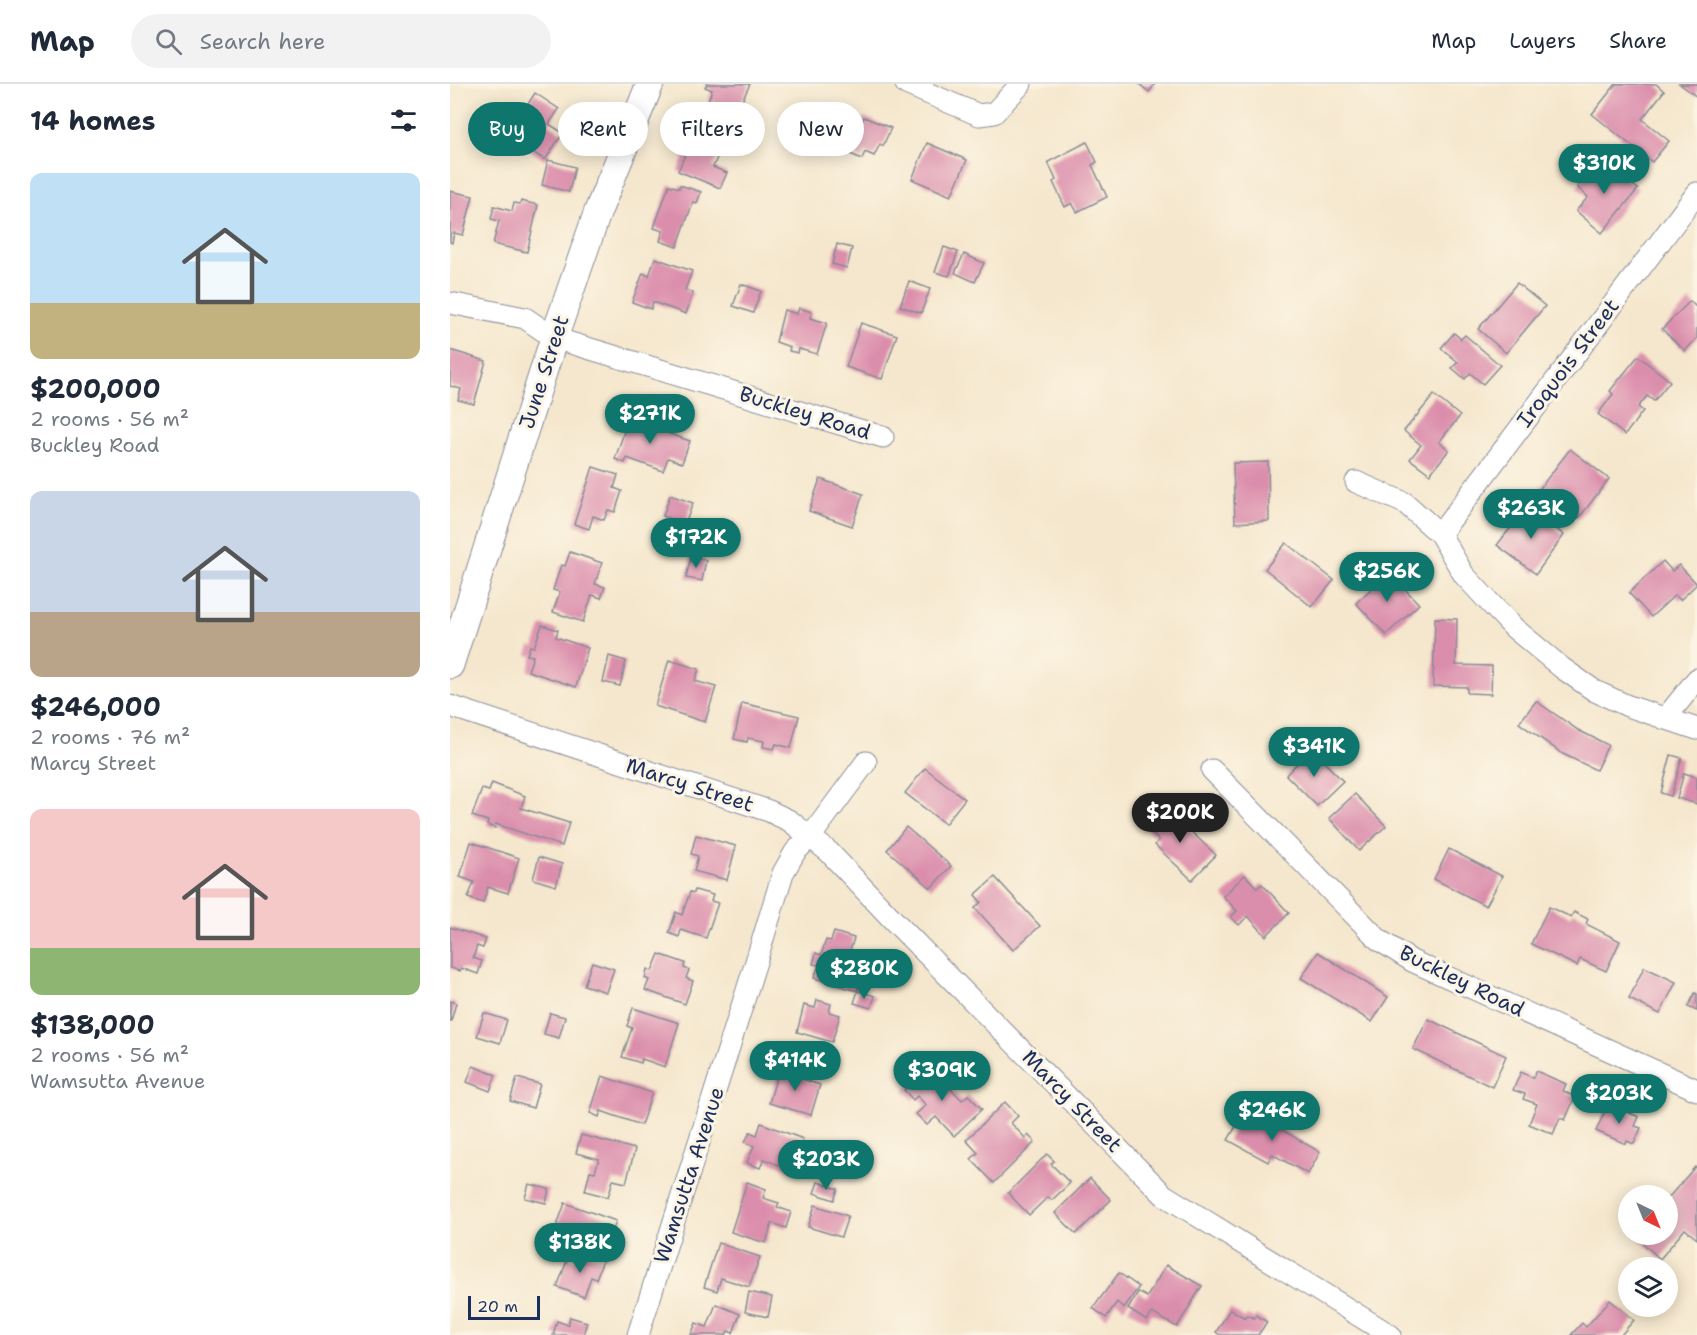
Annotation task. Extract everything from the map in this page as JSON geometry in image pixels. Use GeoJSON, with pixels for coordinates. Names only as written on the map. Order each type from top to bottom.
{"type":"FeatureCollection","features":[{"type":"Feature","properties":{"kind":"street","name":"June Street"},"geometry":{"type":"LineString","coordinates":[[450,665],[554,338],[598,211],[650,84]]}},
{"type":"Feature","properties":{"kind":"street"},"geometry":{"type":"LineString","coordinates":[[906,84],[979,115],[994,113],[1021,84]]}},
{"type":"Feature","properties":{"kind":"street","name":"Iroquois Street"},"geometry":{"type":"LineString","coordinates":[[1440,534],[1697,193]]}},
{"type":"Feature","properties":{"kind":"street","name":"Buckley Road"},"geometry":{"type":"LineString","coordinates":[[450,303],[525,318],[554,338],[883,437]]}},
{"type":"Feature","properties":{"kind":"street"},"geometry":{"type":"LineString","coordinates":[[1356,482],[1405,503],[1440,534],[1464,575],[1506,620],[1537,648],[1594,691],[1628,706],[1697,729]]}},
{"type":"Feature","properties":{"kind":"street"},"geometry":{"type":"LineString","coordinates":[[1665,719],[1697,679]]}},
{"type":"Feature","properties":{"kind":"street","name":"Marcy Street"},"geometry":{"type":"LineString","coordinates":[[450,706],[769,811],[790,821],[829,852],[904,932],[1164,1195],[1390,1335]]}},
{"type":"Feature","properties":{"kind":"street","name":"Wamsutta Avenue"},"geometry":{"type":"LineString","coordinates":[[638,1335],[783,873],[795,852],[811,836],[866,762]]}},
{"type":"Feature","properties":{"kind":"street","name":"Buckley Road"},"geometry":{"type":"LineString","coordinates":[[1212,770],[1379,940],[1412,961],[1697,1090]]}},
{"type":"Feature","properties":{"kind":"building"},"geometry":{"type":"Polygon","coordinates":[[[707,84],[750,84],[741,102],[708,101],[712,90],[705,87],[707,84]]]}},
{"type":"Feature","properties":{"kind":"building"},"geometry":{"type":"Polygon","coordinates":[[[1139,84],[1155,84],[1149,92],[1139,84]]]}},
{"type":"Feature","properties":{"kind":"building"},"geometry":{"type":"Polygon","coordinates":[[[1616,84],[1656,84],[1664,91],[1642,119],[1669,141],[1652,162],[1592,114],[1616,84]]]}},
{"type":"Feature","properties":{"kind":"building"},"geometry":{"type":"Polygon","coordinates":[[[1680,84],[1697,84],[1697,97],[1680,84]]]}},
{"type":"Feature","properties":{"kind":"building"},"geometry":{"type":"Polygon","coordinates":[[[535,93],[558,108],[549,124],[558,130],[558,140],[545,160],[539,156],[546,156],[546,102],[529,102],[535,93]]]}},
{"type":"Feature","properties":{"kind":"building"},"geometry":{"type":"Polygon","coordinates":[[[864,117],[891,128],[883,146],[880,144],[874,156],[865,152],[864,154],[864,117]]]}},
{"type":"Feature","properties":{"kind":"building"},"geometry":{"type":"Polygon","coordinates":[[[1087,142],[1097,162],[1092,165],[1107,197],[1077,212],[1072,203],[1065,207],[1053,182],[1056,180],[1048,162],[1087,142]]]}},
{"type":"Feature","properties":{"kind":"building"},"geometry":{"type":"Polygon","coordinates":[[[927,143],[967,160],[951,196],[912,179],[927,143]]]}},
{"type":"Feature","properties":{"kind":"building"},"geometry":{"type":"Polygon","coordinates":[[[684,156],[718,156],[713,167],[727,173],[720,188],[678,171],[684,156]]]}},
{"type":"Feature","properties":{"kind":"building"},"geometry":{"type":"Polygon","coordinates":[[[1601,158],[1638,189],[1602,233],[1576,211],[1588,197],[1577,187],[1601,158]]]}},
{"type":"Feature","properties":{"kind":"building"},"geometry":{"type":"Polygon","coordinates":[[[548,160],[575,167],[569,192],[542,185],[548,160]]]}},
{"type":"Feature","properties":{"kind":"building"},"geometry":{"type":"Polygon","coordinates":[[[669,185],[679,188],[680,185],[701,192],[697,203],[693,202],[677,247],[660,241],[663,231],[654,228],[669,185]]]}},
{"type":"Feature","properties":{"kind":"building"},"geometry":{"type":"Polygon","coordinates":[[[450,191],[473,196],[463,235],[454,233],[452,243],[450,242],[450,191]]]}},
{"type":"Feature","properties":{"kind":"building"},"geometry":{"type":"Polygon","coordinates":[[[521,201],[538,205],[527,252],[493,244],[499,221],[491,219],[494,206],[512,211],[514,203],[520,204],[521,201]]]}},
{"type":"Feature","properties":{"kind":"building"},"geometry":{"type":"Polygon","coordinates":[[[837,244],[852,248],[847,268],[832,264],[837,244]]]}},
{"type":"Feature","properties":{"kind":"building"},"geometry":{"type":"Polygon","coordinates":[[[944,247],[958,252],[949,276],[935,272],[944,247]]]}},
{"type":"Feature","properties":{"kind":"building"},"geometry":{"type":"Polygon","coordinates":[[[964,254],[984,263],[975,282],[955,273],[964,254]]]}},
{"type":"Feature","properties":{"kind":"building"},"geometry":{"type":"Polygon","coordinates":[[[655,258],[692,271],[685,290],[693,293],[686,314],[653,302],[651,309],[632,302],[643,273],[649,276],[655,258]]]}},
{"type":"Feature","properties":{"kind":"building"},"geometry":{"type":"Polygon","coordinates":[[[909,281],[930,289],[921,313],[900,306],[909,281]]]}},
{"type":"Feature","properties":{"kind":"building"},"geometry":{"type":"Polygon","coordinates":[[[1517,283],[1545,306],[1506,353],[1478,329],[1517,283]]]}},
{"type":"Feature","properties":{"kind":"building"},"geometry":{"type":"Polygon","coordinates":[[[741,284],[761,291],[753,313],[733,306],[741,284]]]}},
{"type":"Feature","properties":{"kind":"building"},"geometry":{"type":"Polygon","coordinates":[[[1690,301],[1697,308],[1697,338],[1685,351],[1662,329],[1690,301]]]}},
{"type":"Feature","properties":{"kind":"building"},"geometry":{"type":"Polygon","coordinates":[[[799,308],[812,312],[810,318],[827,323],[817,354],[799,349],[798,353],[789,351],[790,347],[776,342],[784,310],[797,314],[799,308]]]}},
{"type":"Feature","properties":{"kind":"building"},"geometry":{"type":"Polygon","coordinates":[[[861,323],[897,335],[882,379],[846,367],[861,323]]]}},
{"type":"Feature","properties":{"kind":"building"},"geometry":{"type":"Polygon","coordinates":[[[1454,333],[1461,339],[1465,335],[1500,365],[1483,384],[1470,373],[1465,379],[1452,368],[1458,362],[1441,348],[1454,333]]]}},
{"type":"Feature","properties":{"kind":"building"},"geometry":{"type":"Polygon","coordinates":[[[450,350],[486,361],[474,404],[458,400],[461,389],[450,386],[450,350]]]}},
{"type":"Feature","properties":{"kind":"building"},"geometry":{"type":"Polygon","coordinates":[[[1638,356],[1670,381],[1654,401],[1647,396],[1638,407],[1643,411],[1625,435],[1598,414],[1613,394],[1610,391],[1638,356]]]}},
{"type":"Feature","properties":{"kind":"building"},"geometry":{"type":"Polygon","coordinates":[[[1434,395],[1460,416],[1439,442],[1449,450],[1430,474],[1410,459],[1421,445],[1404,431],[1434,395]]]}},
{"type":"Feature","properties":{"kind":"building"},"geometry":{"type":"Polygon","coordinates":[[[630,414],[646,420],[644,425],[690,441],[682,463],[668,458],[663,471],[627,458],[625,463],[615,459],[630,414]]]}},
{"type":"Feature","properties":{"kind":"building"},"geometry":{"type":"Polygon","coordinates":[[[1570,449],[1609,479],[1579,518],[1540,488],[1570,449]]]}},
{"type":"Feature","properties":{"kind":"building"},"geometry":{"type":"Polygon","coordinates":[[[1268,462],[1269,521],[1235,523],[1233,463],[1268,462]]]}},
{"type":"Feature","properties":{"kind":"building"},"geometry":{"type":"Polygon","coordinates":[[[593,467],[618,475],[614,488],[622,491],[615,512],[608,510],[604,520],[593,516],[589,529],[574,524],[593,467]]]}},
{"type":"Feature","properties":{"kind":"building"},"geometry":{"type":"Polygon","coordinates":[[[820,479],[863,494],[852,526],[809,511],[820,479]]]}},
{"type":"Feature","properties":{"kind":"building"},"geometry":{"type":"Polygon","coordinates":[[[670,495],[693,503],[685,524],[663,516],[670,495]]]}},
{"type":"Feature","properties":{"kind":"building"},"geometry":{"type":"Polygon","coordinates":[[[1527,507],[1564,535],[1536,574],[1497,545],[1527,507]]]}},
{"type":"Feature","properties":{"kind":"building"},"geometry":{"type":"Polygon","coordinates":[[[1286,543],[1334,580],[1312,607],[1265,569],[1286,543]]]}},
{"type":"Feature","properties":{"kind":"building"},"geometry":{"type":"Polygon","coordinates":[[[570,552],[602,563],[595,584],[605,587],[601,598],[592,595],[583,622],[553,612],[560,592],[553,590],[561,565],[565,566],[570,552]]]}},
{"type":"Feature","properties":{"kind":"building"},"geometry":{"type":"Polygon","coordinates":[[[691,557],[706,560],[702,581],[686,578],[691,557]]]}},
{"type":"Feature","properties":{"kind":"building"},"geometry":{"type":"Polygon","coordinates":[[[1663,561],[1672,571],[1679,565],[1697,584],[1680,600],[1675,595],[1651,617],[1629,593],[1663,561]]]}},
{"type":"Feature","properties":{"kind":"building"},"geometry":{"type":"Polygon","coordinates":[[[1389,572],[1419,604],[1386,635],[1356,603],[1389,572]]]}},
{"type":"Feature","properties":{"kind":"building"},"geometry":{"type":"Polygon","coordinates":[[[1435,618],[1457,619],[1456,665],[1492,666],[1491,694],[1467,693],[1467,687],[1433,686],[1435,618]]]}},
{"type":"Feature","properties":{"kind":"building"},"geometry":{"type":"Polygon","coordinates":[[[542,625],[558,630],[556,637],[588,648],[576,687],[528,671],[533,656],[527,655],[530,646],[534,647],[542,625]]]}},
{"type":"Feature","properties":{"kind":"building"},"geometry":{"type":"Polygon","coordinates":[[[609,656],[626,661],[620,686],[603,682],[609,656]]]}},
{"type":"Feature","properties":{"kind":"building"},"geometry":{"type":"Polygon","coordinates":[[[669,660],[699,669],[695,681],[716,687],[705,722],[655,706],[669,660]]]}},
{"type":"Feature","properties":{"kind":"building"},"geometry":{"type":"Polygon","coordinates":[[[1536,701],[1578,730],[1608,745],[1596,770],[1563,754],[1519,723],[1536,701]]]}},
{"type":"Feature","properties":{"kind":"building"},"geometry":{"type":"Polygon","coordinates":[[[742,703],[799,716],[791,748],[776,744],[774,749],[763,747],[764,741],[748,738],[747,742],[734,739],[742,703]]]}},
{"type":"Feature","properties":{"kind":"building"},"geometry":{"type":"Polygon","coordinates":[[[1311,749],[1343,781],[1317,806],[1286,775],[1311,749]]]}},
{"type":"Feature","properties":{"kind":"building"},"geometry":{"type":"Polygon","coordinates":[[[1671,755],[1682,758],[1671,796],[1661,793],[1671,755]]]}},
{"type":"Feature","properties":{"kind":"building"},"geometry":{"type":"Polygon","coordinates":[[[925,768],[965,799],[945,824],[905,793],[925,768]]]}},
{"type":"Feature","properties":{"kind":"building"},"geometry":{"type":"Polygon","coordinates":[[[1684,773],[1697,777],[1697,804],[1677,798],[1684,773]]]}},
{"type":"Feature","properties":{"kind":"building"},"geometry":{"type":"Polygon","coordinates":[[[492,783],[525,796],[521,808],[569,823],[562,846],[496,824],[495,828],[487,825],[488,821],[472,816],[482,789],[489,791],[492,783]]]}},
{"type":"Feature","properties":{"kind":"building"},"geometry":{"type":"Polygon","coordinates":[[[1355,794],[1386,826],[1359,851],[1329,818],[1355,794]]]}},
{"type":"Feature","properties":{"kind":"building"},"geometry":{"type":"Polygon","coordinates":[[[1166,808],[1216,855],[1192,880],[1155,845],[1159,840],[1146,829],[1166,808]]]}},
{"type":"Feature","properties":{"kind":"building"},"geometry":{"type":"Polygon","coordinates":[[[906,827],[951,866],[931,888],[887,850],[906,827]]]}},
{"type":"Feature","properties":{"kind":"building"},"geometry":{"type":"Polygon","coordinates":[[[696,835],[736,846],[727,880],[694,871],[698,856],[691,854],[696,835]]]}},
{"type":"Feature","properties":{"kind":"building"},"geometry":{"type":"Polygon","coordinates":[[[471,842],[519,858],[508,893],[488,887],[483,903],[468,898],[474,882],[460,877],[471,842]]]}},
{"type":"Feature","properties":{"kind":"building"},"geometry":{"type":"Polygon","coordinates":[[[1449,849],[1502,876],[1486,906],[1434,879],[1449,849]]]}},
{"type":"Feature","properties":{"kind":"building"},"geometry":{"type":"Polygon","coordinates":[[[539,857],[562,864],[556,886],[533,879],[539,857]]]}},
{"type":"Feature","properties":{"kind":"building"},"geometry":{"type":"Polygon","coordinates":[[[1245,875],[1257,888],[1262,884],[1289,913],[1266,936],[1248,916],[1239,925],[1231,917],[1237,911],[1223,896],[1245,875]]]}},
{"type":"Feature","properties":{"kind":"building"},"geometry":{"type":"Polygon","coordinates":[[[995,877],[1040,926],[1013,950],[975,908],[981,902],[975,895],[995,877]]]}},
{"type":"Feature","properties":{"kind":"building"},"geometry":{"type":"Polygon","coordinates":[[[695,890],[713,895],[711,901],[718,903],[706,938],[681,930],[679,937],[669,933],[676,912],[682,915],[690,892],[694,893],[695,890]]]}},
{"type":"Feature","properties":{"kind":"building"},"geometry":{"type":"Polygon","coordinates":[[[1549,907],[1571,917],[1574,912],[1588,919],[1586,924],[1620,941],[1606,971],[1580,959],[1577,966],[1531,944],[1549,907]]]}},
{"type":"Feature","properties":{"kind":"building"},"geometry":{"type":"Polygon","coordinates":[[[450,927],[486,939],[483,948],[477,946],[473,958],[482,961],[478,974],[461,968],[460,971],[450,968],[450,927]]]}},
{"type":"Feature","properties":{"kind":"building"},"geometry":{"type":"Polygon","coordinates":[[[834,932],[854,938],[846,963],[863,968],[857,991],[814,978],[819,965],[813,964],[816,953],[821,955],[826,940],[831,941],[834,932]]]}},
{"type":"Feature","properties":{"kind":"building"},"geometry":{"type":"Polygon","coordinates":[[[1318,952],[1388,997],[1372,1022],[1301,978],[1318,952]]]}},
{"type":"Feature","properties":{"kind":"building"},"geometry":{"type":"Polygon","coordinates":[[[659,954],[685,963],[684,968],[689,970],[686,978],[693,981],[685,1004],[645,990],[649,980],[645,978],[647,969],[652,971],[659,954]]]}},
{"type":"Feature","properties":{"kind":"building"},"geometry":{"type":"Polygon","coordinates":[[[592,962],[614,969],[606,992],[584,985],[592,962]]]}},
{"type":"Feature","properties":{"kind":"building"},"geometry":{"type":"Polygon","coordinates":[[[1644,967],[1676,982],[1660,1014],[1629,999],[1644,967]]]}},
{"type":"Feature","properties":{"kind":"building"},"geometry":{"type":"Polygon","coordinates":[[[858,991],[875,996],[871,1008],[854,1003],[858,991]]]}},
{"type":"Feature","properties":{"kind":"building"},"geometry":{"type":"Polygon","coordinates":[[[1695,993],[1697,994],[1697,1011],[1688,1007],[1695,993]]]}},
{"type":"Feature","properties":{"kind":"building"},"geometry":{"type":"Polygon","coordinates":[[[817,1000],[831,1004],[829,1012],[840,1015],[832,1042],[797,1032],[804,1005],[815,1008],[817,1000]]]}},
{"type":"Feature","properties":{"kind":"building"},"geometry":{"type":"Polygon","coordinates":[[[450,1001],[456,1003],[451,1021],[450,1021],[450,1001]]]}},
{"type":"Feature","properties":{"kind":"building"},"geometry":{"type":"Polygon","coordinates":[[[633,1008],[679,1023],[665,1067],[642,1059],[641,1063],[622,1057],[632,1028],[627,1026],[633,1008]]]}},
{"type":"Feature","properties":{"kind":"building"},"geometry":{"type":"Polygon","coordinates":[[[484,1013],[507,1020],[500,1043],[477,1036],[484,1013]]]}},
{"type":"Feature","properties":{"kind":"building"},"geometry":{"type":"Polygon","coordinates":[[[550,1013],[565,1017],[559,1038],[544,1034],[550,1013]]]}},
{"type":"Feature","properties":{"kind":"building"},"geometry":{"type":"Polygon","coordinates":[[[1428,1019],[1506,1056],[1492,1087],[1413,1049],[1428,1019]]]}},
{"type":"Feature","properties":{"kind":"building"},"geometry":{"type":"Polygon","coordinates":[[[932,1064],[940,1072],[937,1075],[962,1100],[968,1095],[982,1109],[954,1136],[936,1117],[927,1125],[916,1114],[926,1105],[917,1096],[913,1100],[904,1090],[932,1064]]]}},
{"type":"Feature","properties":{"kind":"building"},"geometry":{"type":"Polygon","coordinates":[[[473,1066],[496,1075],[490,1091],[467,1082],[473,1066]]]}},
{"type":"Feature","properties":{"kind":"building"},"geometry":{"type":"Polygon","coordinates":[[[793,1068],[807,1073],[805,1080],[820,1085],[811,1115],[769,1103],[778,1072],[791,1075],[793,1068]]]}},
{"type":"Feature","properties":{"kind":"building"},"geometry":{"type":"Polygon","coordinates":[[[1536,1071],[1566,1084],[1563,1091],[1575,1097],[1565,1120],[1560,1118],[1553,1134],[1529,1124],[1537,1104],[1523,1099],[1525,1094],[1513,1090],[1521,1072],[1533,1078],[1536,1071]]]}},
{"type":"Feature","properties":{"kind":"building"},"geometry":{"type":"Polygon","coordinates":[[[602,1076],[652,1093],[641,1125],[601,1111],[599,1117],[590,1113],[602,1076]]]}},
{"type":"Feature","properties":{"kind":"building"},"geometry":{"type":"Polygon","coordinates":[[[517,1078],[540,1084],[533,1108],[510,1101],[517,1078]]]}},
{"type":"Feature","properties":{"kind":"building"},"geometry":{"type":"Polygon","coordinates":[[[1005,1102],[1018,1116],[1011,1123],[1025,1138],[1028,1135],[1035,1142],[994,1183],[971,1159],[978,1153],[966,1140],[1005,1102]]]}},
{"type":"Feature","properties":{"kind":"building"},"geometry":{"type":"Polygon","coordinates":[[[1608,1104],[1639,1117],[1635,1126],[1641,1128],[1634,1144],[1627,1141],[1626,1144],[1596,1131],[1608,1104]]]}},
{"type":"Feature","properties":{"kind":"building"},"geometry":{"type":"Polygon","coordinates":[[[1246,1109],[1320,1152],[1308,1174],[1272,1154],[1268,1162],[1228,1140],[1246,1109]]]}},
{"type":"Feature","properties":{"kind":"building"},"geometry":{"type":"Polygon","coordinates":[[[761,1123],[803,1139],[791,1170],[764,1159],[760,1168],[747,1163],[754,1146],[745,1142],[750,1132],[757,1135],[761,1123]]]}},
{"type":"Feature","properties":{"kind":"building"},"geometry":{"type":"Polygon","coordinates":[[[581,1135],[635,1149],[626,1183],[613,1180],[608,1197],[585,1191],[590,1171],[595,1172],[599,1159],[576,1153],[581,1135]]]}},
{"type":"Feature","properties":{"kind":"building"},"geometry":{"type":"Polygon","coordinates":[[[1047,1154],[1054,1161],[1051,1164],[1070,1183],[1052,1200],[1048,1197],[1029,1215],[1008,1193],[1047,1154]]]}},
{"type":"Feature","properties":{"kind":"building"},"geometry":{"type":"Polygon","coordinates":[[[1695,1167],[1697,1168],[1697,1239],[1685,1229],[1678,1237],[1678,1187],[1695,1167]]]}},
{"type":"Feature","properties":{"kind":"building"},"geometry":{"type":"Polygon","coordinates":[[[1090,1178],[1111,1200],[1076,1234],[1055,1213],[1090,1178]]]}},
{"type":"Feature","properties":{"kind":"building"},"geometry":{"type":"Polygon","coordinates":[[[747,1182],[766,1189],[763,1198],[779,1203],[777,1207],[791,1212],[786,1228],[772,1223],[766,1243],[731,1232],[747,1182]]]}},
{"type":"Feature","properties":{"kind":"building"},"geometry":{"type":"Polygon","coordinates":[[[818,1182],[838,1189],[834,1200],[814,1193],[818,1182]]]}},
{"type":"Feature","properties":{"kind":"building"},"geometry":{"type":"Polygon","coordinates":[[[529,1184],[549,1189],[546,1203],[525,1198],[529,1184]]]}},
{"type":"Feature","properties":{"kind":"building"},"geometry":{"type":"Polygon","coordinates":[[[565,1203],[616,1221],[606,1249],[555,1231],[565,1203]]]}},
{"type":"Feature","properties":{"kind":"building"},"geometry":{"type":"Polygon","coordinates":[[[815,1205],[848,1216],[841,1237],[808,1227],[815,1205]]]}},
{"type":"Feature","properties":{"kind":"building"},"geometry":{"type":"Polygon","coordinates":[[[718,1243],[760,1257],[749,1287],[721,1278],[717,1291],[704,1287],[718,1243]]]}},
{"type":"Feature","properties":{"kind":"building"},"geometry":{"type":"Polygon","coordinates":[[[1645,1245],[1672,1245],[1662,1257],[1658,1257],[1645,1245]]]}},
{"type":"Feature","properties":{"kind":"building"},"geometry":{"type":"Polygon","coordinates":[[[578,1251],[603,1260],[596,1279],[591,1277],[584,1297],[557,1287],[568,1258],[575,1261],[578,1251]]]}},
{"type":"Feature","properties":{"kind":"building"},"geometry":{"type":"Polygon","coordinates":[[[1166,1265],[1202,1286],[1177,1327],[1152,1313],[1147,1321],[1128,1309],[1138,1292],[1147,1297],[1166,1265]]]}},
{"type":"Feature","properties":{"kind":"building"},"geometry":{"type":"Polygon","coordinates":[[[1119,1273],[1139,1287],[1124,1308],[1117,1302],[1106,1318],[1093,1308],[1119,1273]]]}},
{"type":"Feature","properties":{"kind":"building"},"geometry":{"type":"Polygon","coordinates":[[[749,1292],[772,1297],[768,1317],[745,1312],[749,1292]]]}},
{"type":"Feature","properties":{"kind":"building"},"geometry":{"type":"Polygon","coordinates":[[[1610,1300],[1618,1307],[1618,1317],[1630,1317],[1634,1320],[1621,1335],[1571,1335],[1582,1323],[1586,1327],[1610,1300]]]}},
{"type":"Feature","properties":{"kind":"building"},"geometry":{"type":"Polygon","coordinates":[[[716,1304],[740,1314],[733,1333],[728,1331],[726,1335],[691,1335],[696,1323],[707,1327],[716,1304]]]}},
{"type":"Feature","properties":{"kind":"building"},"geometry":{"type":"Polygon","coordinates":[[[1230,1309],[1245,1318],[1247,1315],[1254,1318],[1256,1315],[1267,1322],[1258,1335],[1220,1335],[1216,1332],[1230,1309]]]}},
{"type":"Feature","properties":{"kind":"building"},"geometry":{"type":"Polygon","coordinates":[[[570,1317],[587,1322],[583,1335],[553,1335],[557,1321],[568,1325],[570,1317]]]}}]}
